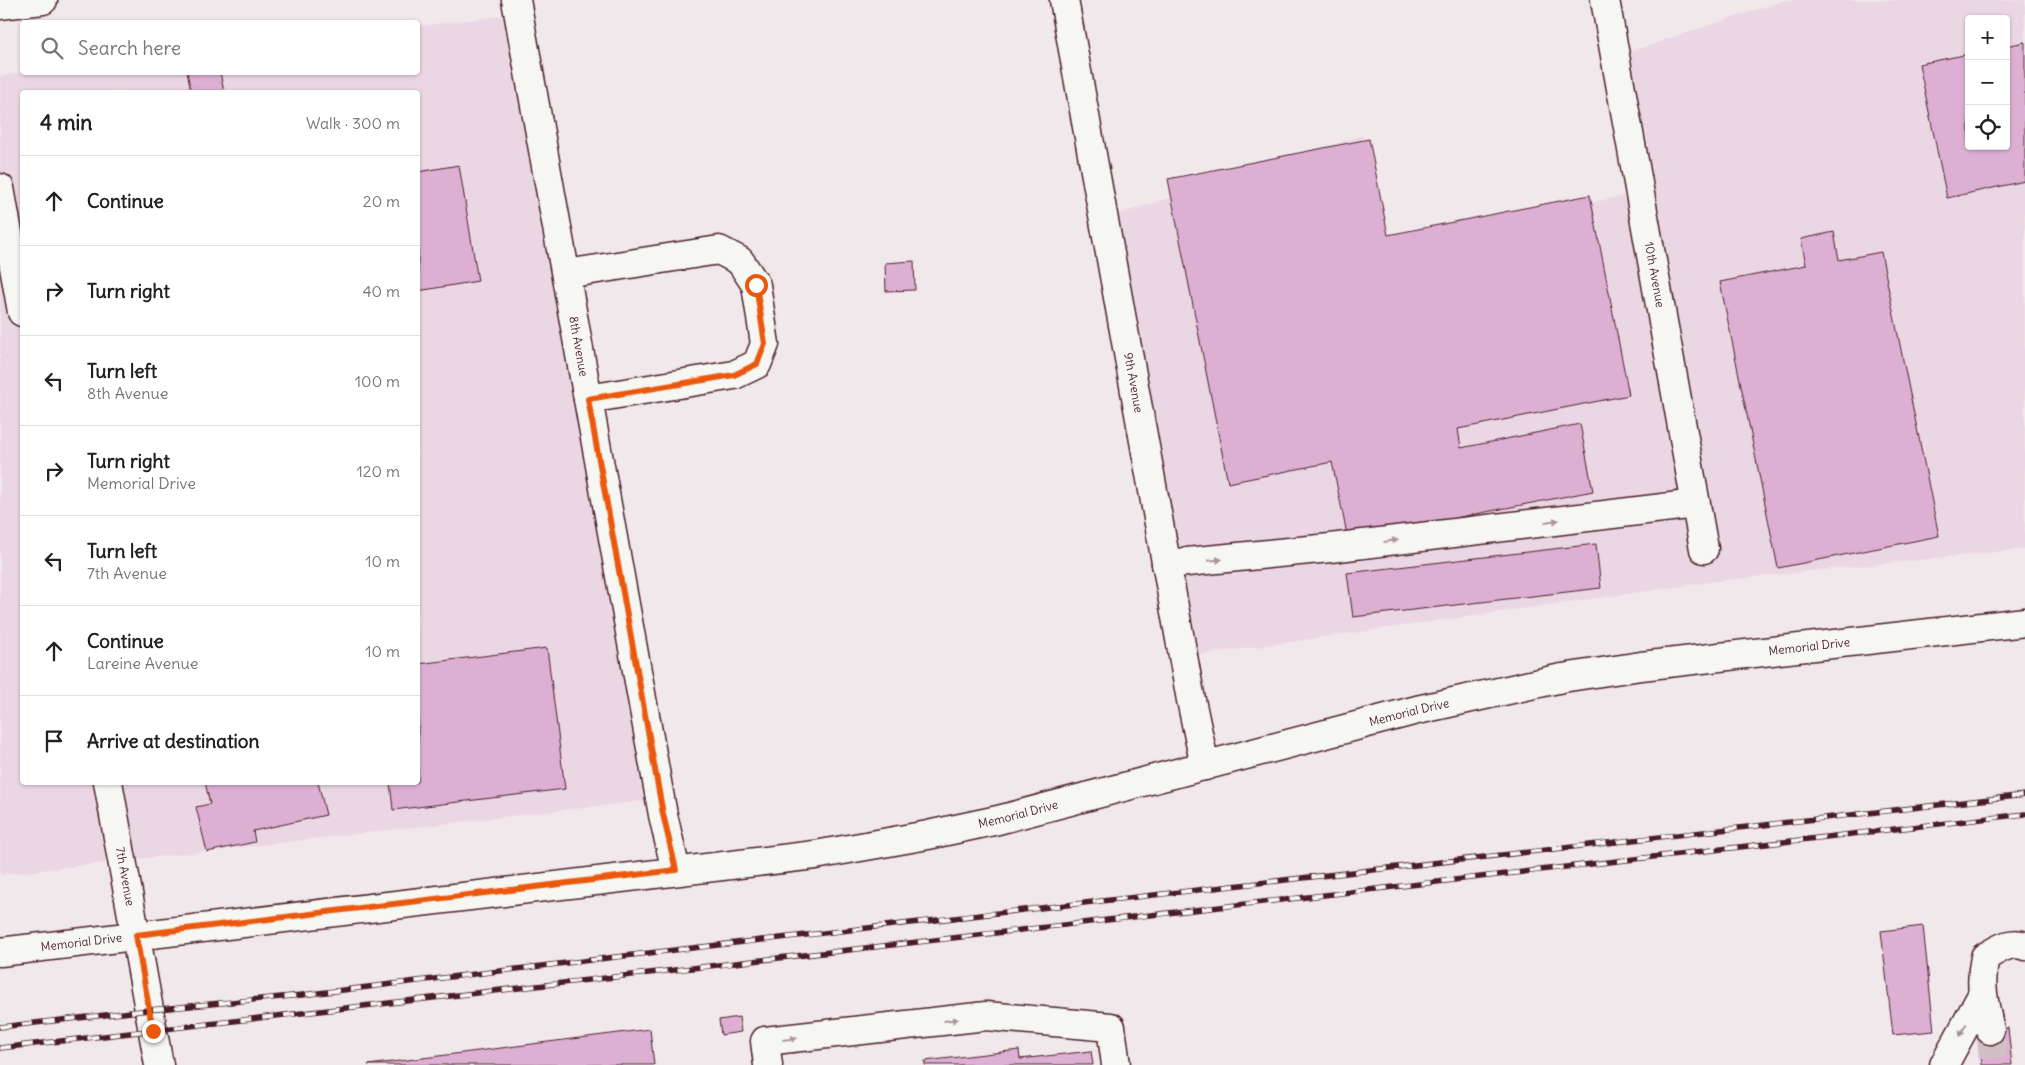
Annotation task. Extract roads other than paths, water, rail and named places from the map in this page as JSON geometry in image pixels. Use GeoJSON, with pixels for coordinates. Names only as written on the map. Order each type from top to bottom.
{"type":"FeatureCollection","features":[{"type":"Feature","properties":{"kind":"street"},"geometry":{"type":"LineString","coordinates":[[0,5],[43,0]]}},
{"type":"Feature","properties":{"kind":"street","name":"8th Avenue"},"geometry":{"type":"LineString","coordinates":[[516,0],[663,814],[676,870]]}},
{"type":"Feature","properties":{"kind":"street","name":"9th Avenue"},"geometry":{"type":"LineString","coordinates":[[1064,0],[1191,700],[1206,766]]}},
{"type":"Feature","properties":{"kind":"street","name":"10th Avenue"},"geometry":{"type":"LineString","coordinates":[[1605,0],[1704,549]]}},
{"type":"Feature","properties":{"kind":"street"},"geometry":{"type":"LineString","coordinates":[[0,188],[20,301]]}},
{"type":"Feature","properties":{"kind":"street"},"geometry":{"type":"LineString","coordinates":[[566,274],[719,250],[740,261],[756,285],[765,344],[757,364],[734,375],[588,399]]}},
{"type":"Feature","properties":{"kind":"street"},"geometry":{"type":"LineString","coordinates":[[1166,564],[1330,548],[1696,504]]}},
{"type":"Feature","properties":{"kind":"street","name":"Memorial Drive"},"geometry":{"type":"LineString","coordinates":[[0,952],[815,854],[928,835],[998,820],[1418,710],[1562,678],[1641,666],[2025,622]]}},
{"type":"Feature","properties":{"kind":"street","name":"7th Avenue"},"geometry":{"type":"LineString","coordinates":[[109,785],[159,1065]]}},
{"type":"Feature","properties":{"kind":"street"},"geometry":{"type":"LineString","coordinates":[[1990,1030],[1982,995],[1981,974],[1985,957],[2006,945],[2021,944],[2025,946]]}},
{"type":"Feature","properties":{"kind":"street"},"geometry":{"type":"LineString","coordinates":[[1944,1065],[1982,995]]}},
{"type":"Feature","properties":{"kind":"street"},"geometry":{"type":"LineString","coordinates":[[768,1065],[765,1041],[986,1016],[1111,1027],[1116,1065]]}},
{"type":"Feature","properties":{"kind":"tunnel"},"geometry":{"type":"LineString","coordinates":[[1990,1030],[1994,1065]]}},
{"type":"Feature","properties":{"kind":"railway"},"geometry":{"type":"LineString","coordinates":[[0,1027],[302,995],[649,953],[2025,795]]}},
{"type":"Feature","properties":{"kind":"railway"},"geometry":{"type":"LineString","coordinates":[[0,1048],[2025,814]]}}]}
